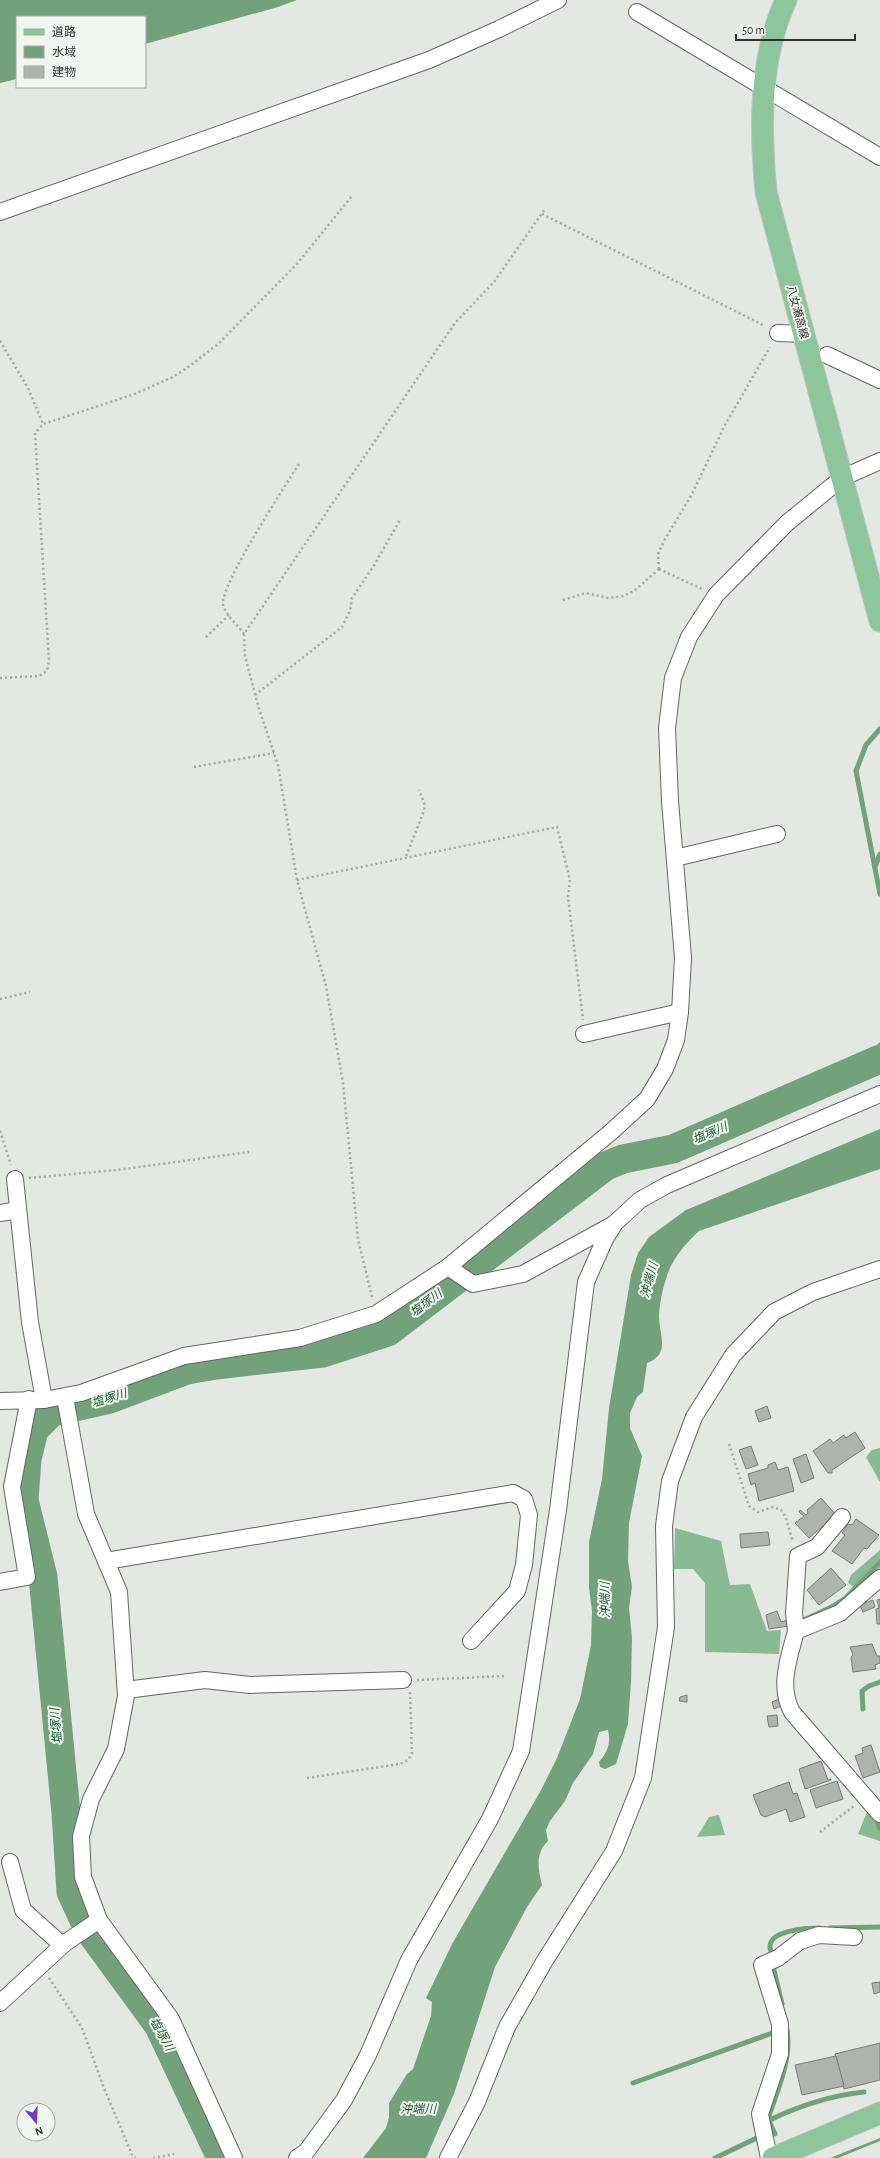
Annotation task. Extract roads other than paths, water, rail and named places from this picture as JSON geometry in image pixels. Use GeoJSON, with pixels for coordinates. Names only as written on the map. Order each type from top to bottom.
{"type":"FeatureCollection","features":[{"type":"Feature","properties":{"kind":"main road","name":"八女瀬高線"},"geometry":{"type":"LineString","coordinates":[[786,0],[773,37],[764,88],[762,148],[766,192],[880,620]]}},
{"type":"Feature","properties":{"kind":"main road"},"geometry":{"type":"LineString","coordinates":[[773,2158],[880,2113]]}},
{"type":"Feature","properties":{"kind":"street"},"geometry":{"type":"LineString","coordinates":[[0,212],[429,60],[499,29],[558,0]]}},
{"type":"Feature","properties":{"kind":"street"},"geometry":{"type":"LineString","coordinates":[[637,12],[880,158]]}},
{"type":"Feature","properties":{"kind":"street"},"geometry":{"type":"LineString","coordinates":[[778,333],[804,334]]}},
{"type":"Feature","properties":{"kind":"street"},"geometry":{"type":"LineString","coordinates":[[827,355],[880,380]]}},
{"type":"Feature","properties":{"kind":"street"},"geometry":{"type":"LineString","coordinates":[[0,1401],[36,1400],[65,1397],[81,1393],[184,1356],[300,1338],[376,1314],[448,1268],[611,1132],[647,1099],[665,1069],[676,1040],[680,1012],[683,958],[667,728],[673,678],[690,637],[716,595],[787,523],[842,478],[880,461]]}},
{"type":"Feature","properties":{"kind":"street"},"geometry":{"type":"LineString","coordinates":[[675,858],[777,834]]}},
{"type":"Feature","properties":{"kind":"street"},"geometry":{"type":"LineString","coordinates":[[584,1034],[680,1012]]}},
{"type":"Feature","properties":{"kind":"street"},"geometry":{"type":"LineString","coordinates":[[448,1268],[473,1284],[523,1274],[615,1223],[640,1200],[667,1185],[880,1094]]}},
{"type":"Feature","properties":{"kind":"street"},"geometry":{"type":"LineString","coordinates":[[0,1582],[27,1577],[12,1487],[36,1400],[30,1322],[15,1179]]}},
{"type":"Feature","properties":{"kind":"street"},"geometry":{"type":"LineString","coordinates":[[0,1213],[18,1210]]}},
{"type":"Feature","properties":{"kind":"street"},"geometry":{"type":"LineString","coordinates":[[297,2158],[306,2152],[344,2100],[368,2055],[409,1960],[490,1819],[521,1751],[558,1510],[586,1282],[605,1239],[615,1223]]}},
{"type":"Feature","properties":{"kind":"street"},"geometry":{"type":"LineString","coordinates":[[448,2158],[477,2102],[507,2027],[544,1962],[614,1851],[643,1778],[666,1627],[664,1526],[670,1481],[694,1417],[732,1354],[774,1312],[813,1292],[880,1269]]}},
{"type":"Feature","properties":{"kind":"street"},"geometry":{"type":"LineString","coordinates":[[65,1397],[86,1514],[119,1592],[126,1690],[116,1749],[91,1799],[81,1836],[83,1877],[99,1920],[171,2018],[234,2158]]}},
{"type":"Feature","properties":{"kind":"street"},"geometry":{"type":"LineString","coordinates":[[106,1561],[513,1493],[524,1499],[529,1515],[524,1565],[517,1591],[471,1641]]}},
{"type":"Feature","properties":{"kind":"street"},"geometry":{"type":"LineString","coordinates":[[842,1517],[816,1547],[798,1556],[794,1613],[796,1631],[784,1680],[785,1700],[792,1712],[880,1814]]}},
{"type":"Feature","properties":{"kind":"street"},"geometry":{"type":"LineString","coordinates":[[796,1631],[840,1613],[880,1578]]}},
{"type":"Feature","properties":{"kind":"street"},"geometry":{"type":"LineString","coordinates":[[126,1690],[205,1680],[250,1685],[403,1680]]}},
{"type":"Feature","properties":{"kind":"street"},"geometry":{"type":"LineString","coordinates":[[10,1862],[23,1910],[62,1945]]}},
{"type":"Feature","properties":{"kind":"street"},"geometry":{"type":"LineString","coordinates":[[0,2003],[62,1945],[99,1920]]}},
{"type":"Feature","properties":{"kind":"street"},"geometry":{"type":"LineString","coordinates":[[769,2158],[760,2114],[780,2054],[780,2024],[762,1965],[778,1958],[800,1941],[819,1935],[854,1937]]}},
{"type":"Feature","properties":{"kind":"water"},"geometry":{"type":"Polygon","coordinates":[[[0,0],[297,0],[278,7],[146,44],[146,16],[16,16],[16,79],[0,83],[0,0]]]}},
{"type":"Feature","properties":{"kind":"water","name":"沖端川"},"geometry":{"type":"Polygon","coordinates":[[[880,1129],[880,1169],[699,1231],[684,1247],[671,1265],[662,1292],[660,1306],[659,1322],[662,1337],[661,1349],[659,1355],[647,1363],[643,1392],[637,1397],[630,1413],[630,1428],[642,1456],[629,1523],[628,1561],[632,1587],[629,1608],[632,1638],[628,1724],[616,1764],[605,1769],[600,1767],[599,1762],[607,1751],[609,1739],[608,1730],[599,1732],[593,1754],[573,1783],[565,1801],[550,1821],[546,1830],[548,1841],[539,1856],[539,1873],[542,1885],[527,1907],[495,1967],[454,2094],[426,2158],[363,2158],[386,2128],[389,2117],[389,2103],[407,2074],[413,2069],[431,2016],[432,2002],[426,1998],[452,1944],[540,1792],[557,1758],[580,1699],[591,1645],[592,1611],[589,1588],[589,1542],[602,1479],[609,1408],[631,1275],[638,1253],[649,1237],[686,1210],[880,1129]]]}},
{"type":"Feature","properties":{"kind":"water"},"geometry":{"type":"Polygon","coordinates":[[[880,1559],[880,1565],[846,1600],[833,1609],[803,1623],[800,1619],[830,1605],[843,1597],[880,1559]]]}},
{"type":"Feature","properties":{"kind":"water"},"geometry":{"type":"Polygon","coordinates":[[[880,2138],[880,2141],[838,2158],[830,2158],[880,2138]]]}},
{"type":"Feature","properties":{"kind":"waterway"},"geometry":{"type":"LineString","coordinates":[[880,729],[866,745],[856,771],[880,894]]}},
{"type":"Feature","properties":{"kind":"waterway"},"geometry":{"type":"LineString","coordinates":[[875,867],[880,854]]}},
{"type":"Feature","properties":{"kind":"waterway"},"geometry":{"type":"LineString","coordinates":[[870,1063],[880,1045]]}},
{"type":"Feature","properties":{"kind":"waterway","name":"塩塚川"},"geometry":{"type":"LineString","coordinates":[[221,2158],[159,2026],[88,1929],[71,1892],[66,1813],[43,1577],[24,1500],[27,1459],[34,1430],[52,1412],[110,1399],[187,1370],[216,1365],[323,1353],[388,1332],[606,1166],[623,1159],[673,1149],[880,1059]]}},
{"type":"Feature","properties":{"kind":"waterway"},"geometry":{"type":"LineString","coordinates":[[863,1709],[862,1691],[869,1686],[880,1682]]}},
{"type":"Feature","properties":{"kind":"waterway"},"geometry":{"type":"LineString","coordinates":[[877,1821],[880,1829]]}},
{"type":"Feature","properties":{"kind":"waterway"},"geometry":{"type":"LineString","coordinates":[[830,1928],[880,1927]]}},
{"type":"Feature","properties":{"kind":"waterway"},"geometry":{"type":"LineString","coordinates":[[773,1956],[770,1947],[771,1941],[776,1937],[790,1931],[820,1928]]}},
{"type":"Feature","properties":{"kind":"waterway"},"geometry":{"type":"LineString","coordinates":[[773,1966],[782,2004]]}},
{"type":"Feature","properties":{"kind":"waterway"},"geometry":{"type":"LineString","coordinates":[[775,2134],[768,2119],[786,2064],[788,2041],[787,2030]]}},
{"type":"Feature","properties":{"kind":"waterway"},"geometry":{"type":"LineString","coordinates":[[633,2083],[778,2031]]}},
{"type":"Feature","properties":{"kind":"waterway"},"geometry":{"type":"LineString","coordinates":[[770,2120],[792,2110],[816,2102],[852,2093],[864,2092]]}},
{"type":"Feature","properties":{"kind":"waterway"},"geometry":{"type":"LineString","coordinates":[[715,2158],[761,2136]]}}]}
